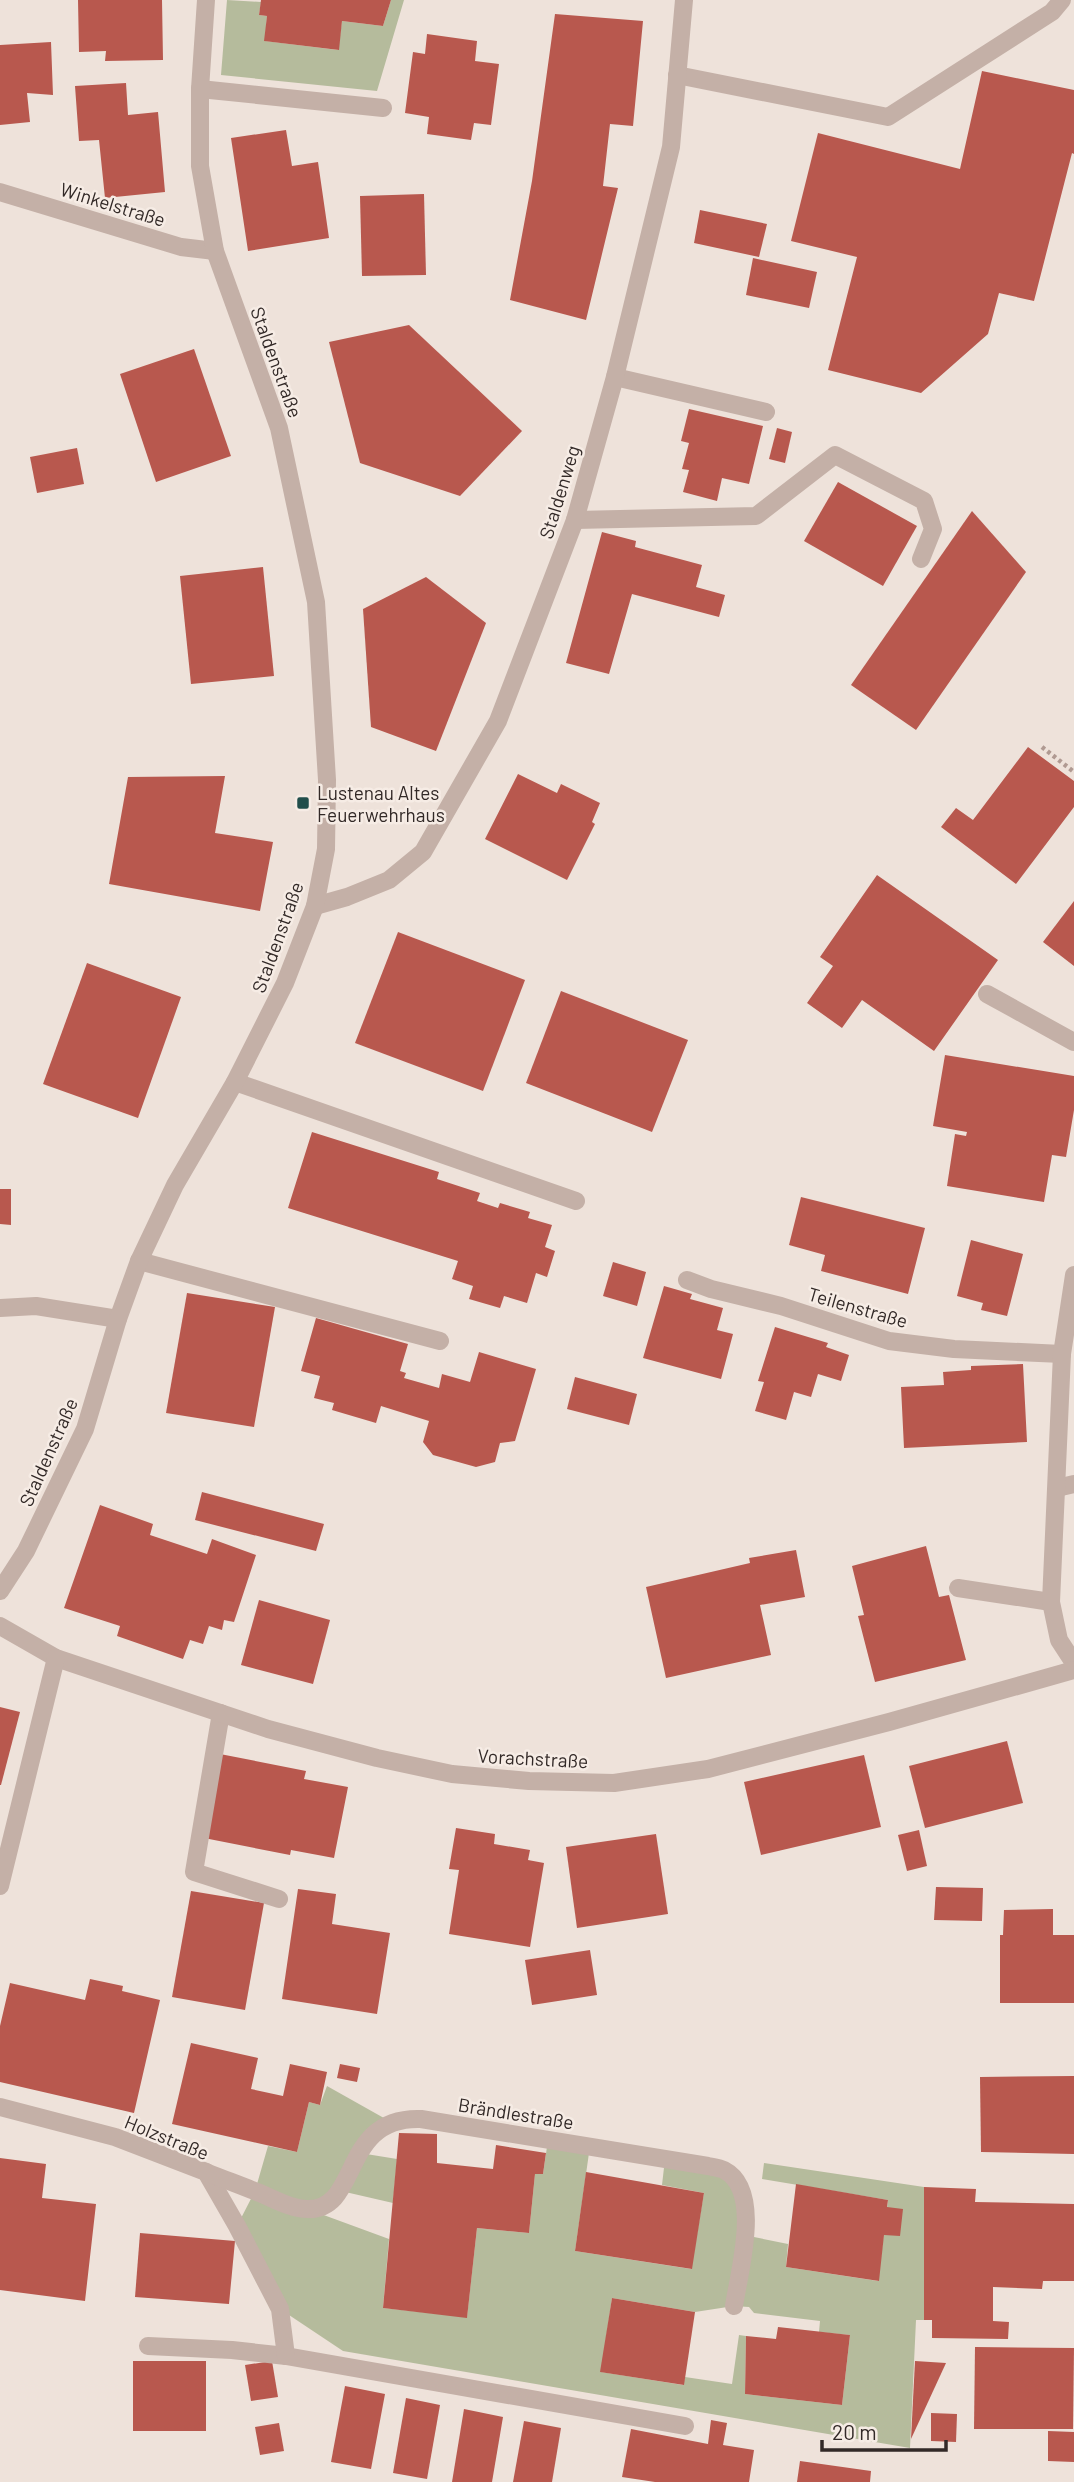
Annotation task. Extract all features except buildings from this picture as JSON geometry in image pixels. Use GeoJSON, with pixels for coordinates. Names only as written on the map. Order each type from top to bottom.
{"type":"FeatureCollection","features":[{"type":"Feature","properties":{"kind":"street","name":"Staldenstraße"},"geometry":{"type":"LineString","coordinates":[[0,1591],[26,1551],[85,1429],[118,1319],[139,1261],[175,1185],[235,1082],[285,983],[315,906],[326,849],[327,780],[316,602],[279,428],[215,251],[200,166],[200,89],[206,0]]}},
{"type":"Feature","properties":{"kind":"street","name":"Staldenweg"},"geometry":{"type":"LineString","coordinates":[[315,906],[390,880],[423,852],[498,721],[575,520],[615,377],[671,147],[684,0]]}},
{"type":"Feature","properties":{"kind":"street"},"geometry":{"type":"LineString","coordinates":[[677,75],[888,117],[1052,12],[1062,0]]}},
{"type":"Feature","properties":{"kind":"street"},"geometry":{"type":"LineString","coordinates":[[200,89],[383,108]]}},
{"type":"Feature","properties":{"kind":"street","name":"Winkelstraße"},"geometry":{"type":"LineString","coordinates":[[0,192],[181,247],[215,251]]}},
{"type":"Feature","properties":{"kind":"street"},"geometry":{"type":"LineString","coordinates":[[615,377],[766,412]]}},
{"type":"Feature","properties":{"kind":"street"},"geometry":{"type":"LineString","coordinates":[[575,520],[756,516],[835,455],[925,501],[933,529],[920,559]]}},
{"type":"Feature","properties":{"kind":"street"},"geometry":{"type":"LineString","coordinates":[[986,994],[1074,1042]]}},
{"type":"Feature","properties":{"kind":"street"},"geometry":{"type":"LineString","coordinates":[[235,1082],[576,1201]]}},
{"type":"Feature","properties":{"kind":"street"},"geometry":{"type":"LineString","coordinates":[[139,1261],[440,1341]]}},
{"type":"Feature","properties":{"kind":"street"},"geometry":{"type":"LineString","coordinates":[[1074,1275],[1062,1354],[1065,1486],[1051,1602],[1059,1640],[1074,1663]]}},
{"type":"Feature","properties":{"kind":"street","name":"Teilenstraße"},"geometry":{"type":"LineString","coordinates":[[687,1280],[781,1306],[889,1341],[954,1349],[1062,1354]]}},
{"type":"Feature","properties":{"kind":"street"},"geometry":{"type":"LineString","coordinates":[[0,1308],[36,1306],[118,1319]]}},
{"type":"Feature","properties":{"kind":"street"},"geometry":{"type":"LineString","coordinates":[[958,1588],[1051,1602]]}},
{"type":"Feature","properties":{"kind":"street","name":"Vorachstraße"},"geometry":{"type":"LineString","coordinates":[[0,1626],[56,1658],[268,1729],[377,1758],[452,1774],[529,1781],[614,1783],[708,1769],[1074,1670]]}},
{"type":"Feature","properties":{"kind":"street"},"geometry":{"type":"LineString","coordinates":[[0,1886],[56,1658]]}},
{"type":"Feature","properties":{"kind":"street"},"geometry":{"type":"LineString","coordinates":[[221,1713],[194,1872],[279,1899]]}},
{"type":"Feature","properties":{"kind":"street","name":"Holzstraße"},"geometry":{"type":"LineString","coordinates":[[0,2108],[115,2137],[206,2172],[280,2309],[286,2356]]}},
{"type":"Feature","properties":{"kind":"street","name":"Brändlestraße"},"geometry":{"type":"LineString","coordinates":[[206,2172],[291,2206],[309,2209],[324,2207],[341,2191],[359,2153],[377,2130],[406,2118],[725,2170],[736,2181],[747,2214],[734,2306]]}},
{"type":"Feature","properties":{"kind":"street"},"geometry":{"type":"LineString","coordinates":[[148,2346],[286,2356],[685,2426]]}},
{"type":"Feature","properties":{"kind":"path"},"geometry":{"type":"LineString","coordinates":[[1042,747],[1074,772]]}},
{"type":"Feature","properties":{"kind":"green space"},"geometry":{"type":"Polygon","coordinates":[[[227,0],[261,2],[259,15],[267,16],[265,41],[338,50],[342,21],[383,26],[391,0],[404,0],[377,91],[221,75],[227,0]]]}},
{"type":"Feature","properties":{"kind":"green space"},"geometry":{"type":"Polygon","coordinates":[[[327,2086],[391,2122],[360,2153],[397,2159],[393,2203],[341,2191],[310,2210],[389,2239],[383,2308],[467,2317],[477,2228],[529,2233],[535,2174],[543,2174],[548,2140],[590,2146],[575,2251],[691,2269],[704,2193],[662,2185],[665,2159],[736,2181],[744,2235],[788,2244],[786,2267],[878,2281],[888,2200],[762,2179],[764,2163],[924,2187],[924,2320],[916,2320],[910,2448],[343,2351],[280,2309],[237,2226],[255,2191],[268,2146],[297,2152],[309,2102],[320,2105],[327,2086]],[[612,2298],[601,2372],[683,2385],[685,2377],[732,2384],[739,2335],[746,2336],[745,2394],[842,2405],[850,2335],[819,2332],[820,2321],[754,2313],[749,2307],[734,2306],[695,2312],[612,2298]]]}},
{"type":"Feature","properties":{"kind":"place","name":"Lustenau Altes Feuerwehrhaus"},"geometry":{"type":"Point","coordinates":[303,803]}}]}
